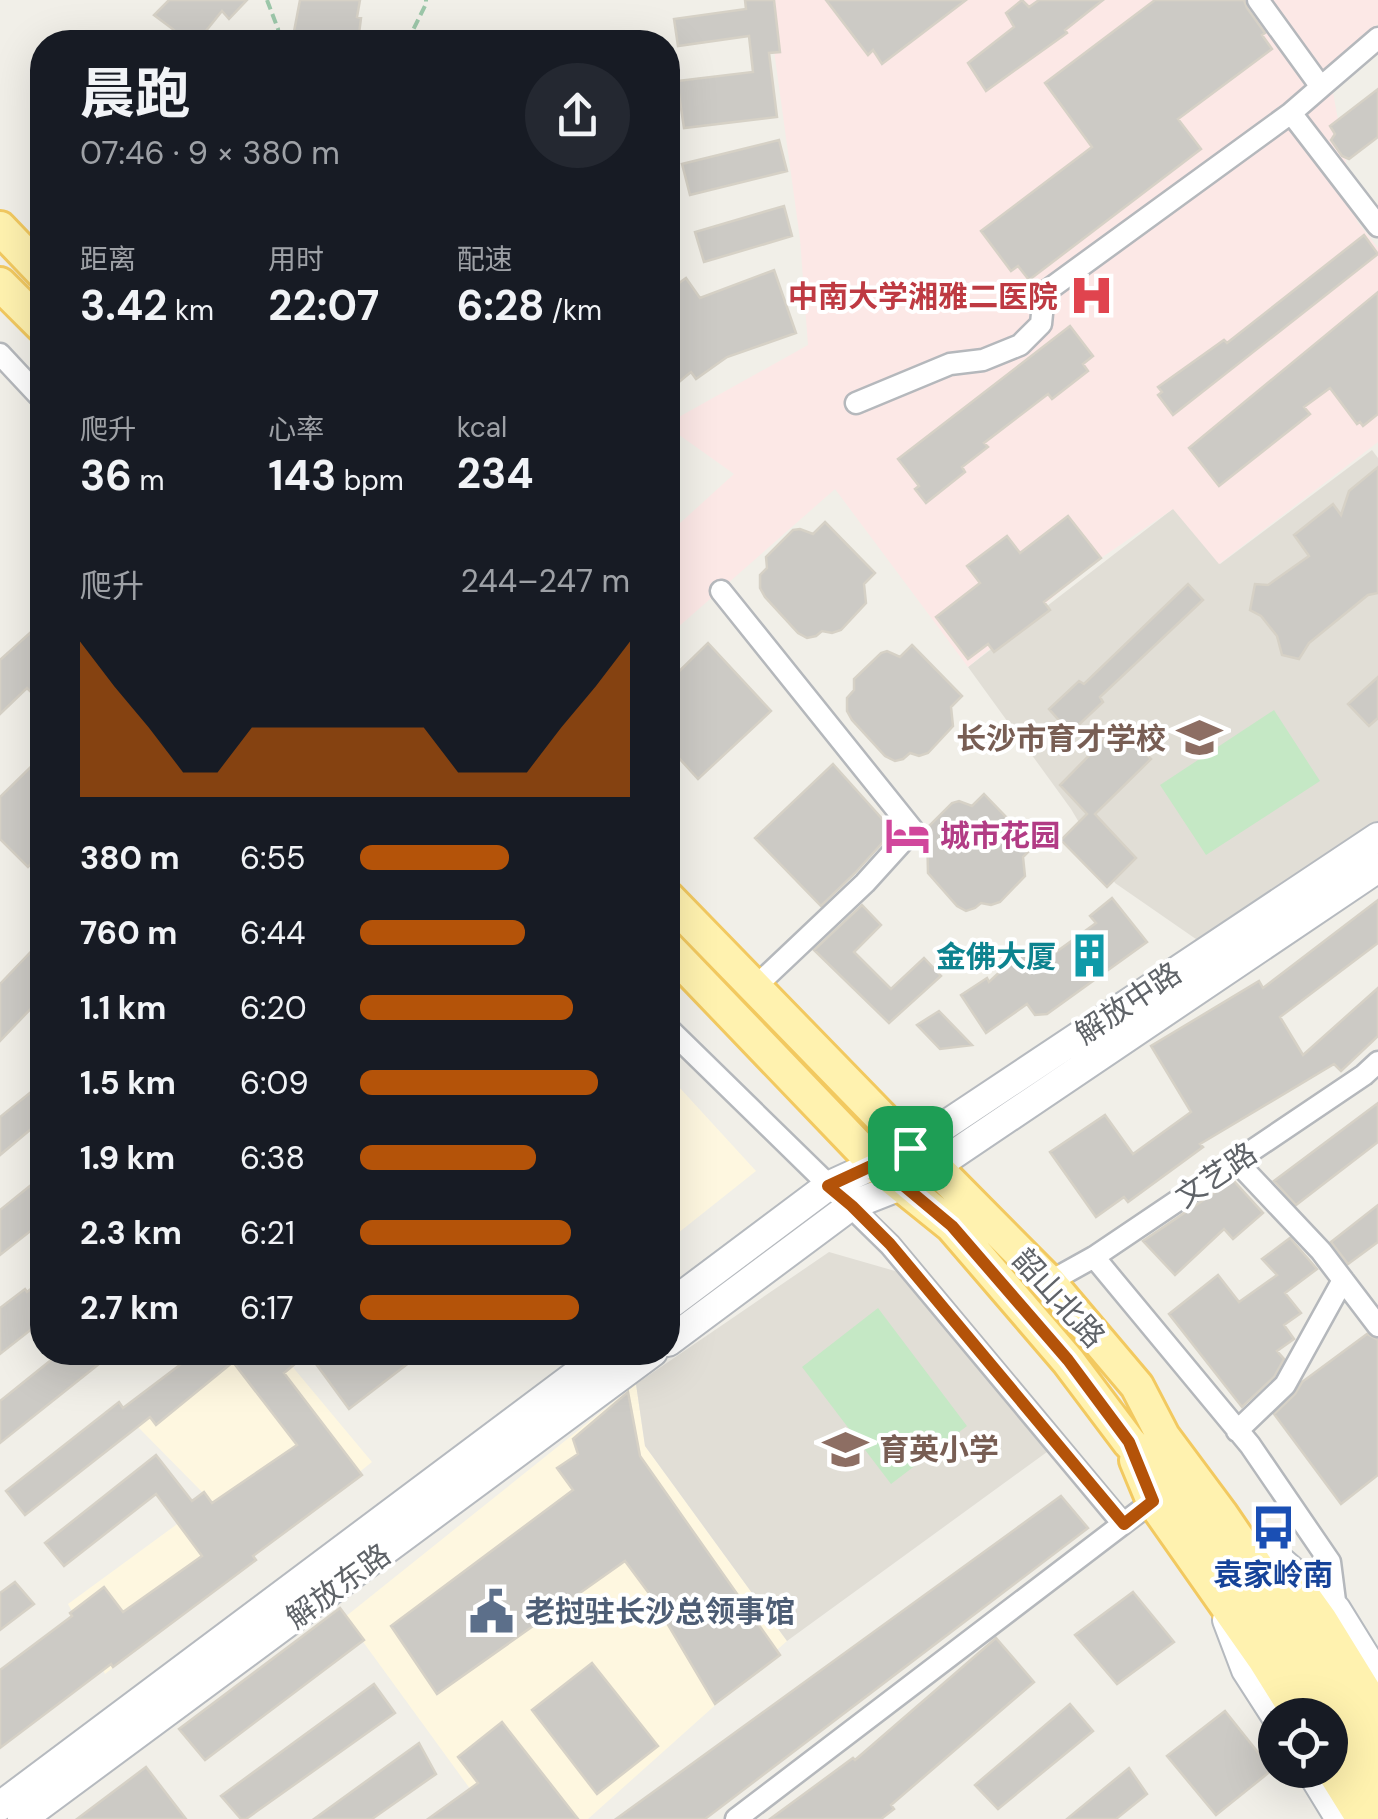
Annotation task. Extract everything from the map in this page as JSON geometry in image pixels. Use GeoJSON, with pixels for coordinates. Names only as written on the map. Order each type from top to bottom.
{"type":"FeatureCollection","features":[{"type":"Feature","properties":{"kind":"main road"},"geometry":{"type":"LineString","coordinates":[[0,228],[30,259]]}},
{"type":"Feature","properties":{"kind":"main road"},"geometry":{"type":"LineString","coordinates":[[0,284],[30,314]]}},
{"type":"Feature","properties":{"kind":"main road","name":"解放中路"},"geometry":{"type":"LineString","coordinates":[[903,1185],[923,1157],[1378,836]]}},
{"type":"Feature","properties":{"kind":"main road","name":"解放中路"},"geometry":{"type":"LineString","coordinates":[[875,1164],[923,1157],[1378,868]]}},
{"type":"Feature","properties":{"kind":"main road","name":"韶山北路"},"geometry":{"type":"LineString","coordinates":[[680,911],[1049,1282],[1137,1386],[1163,1436],[1302,1634],[1378,1757]]}},
{"type":"Feature","properties":{"kind":"main road","name":"韶山北路"},"geometry":{"type":"LineString","coordinates":[[680,961],[875,1164],[952,1226],[1068,1360],[1129,1442],[1171,1487],[1315,1698]]}},
{"type":"Feature","properties":{"kind":"main road"},"geometry":{"type":"LineString","coordinates":[[680,1297],[828,1186],[875,1164]]}},
{"type":"Feature","properties":{"kind":"main road"},"geometry":{"type":"LineString","coordinates":[[680,1333],[852,1206],[903,1185]]}},
{"type":"Feature","properties":{"kind":"main road","name":"解放东路"},"geometry":{"type":"LineString","coordinates":[[0,1806],[589,1365]]}},
{"type":"Feature","properties":{"kind":"main road","name":"解放东路"},"geometry":{"type":"LineString","coordinates":[[22,1819],[635,1365]]}},
{"type":"Feature","properties":{"kind":"main road"},"geometry":{"type":"LineString","coordinates":[[1137,1386],[1182,1425],[1277,1558],[1378,1676]]}},
{"type":"Feature","properties":{"kind":"main road"},"geometry":{"type":"LineString","coordinates":[[1129,1442],[1153,1501],[1288,1698]]}},
{"type":"Feature","properties":{"kind":"main road"},"geometry":{"type":"LineString","coordinates":[[1218,1595],[1246,1670],[1264,1698]]}},
{"type":"Feature","properties":{"kind":"main road"},"geometry":{"type":"LineString","coordinates":[[1328,1614],[1378,1714]]}},
{"type":"Feature","properties":{"kind":"main road","name":"韶山北路"},"geometry":{"type":"LineString","coordinates":[[1348,1750],[1378,1798]]}},
{"type":"Feature","properties":{"kind":"main road"},"geometry":{"type":"LineString","coordinates":[[1321,1788],[1340,1819]]}},
{"type":"Feature","properties":{"kind":"main road"},"geometry":{"type":"LineString","coordinates":[[1344,1788],[1363,1819]]}},
{"type":"Feature","properties":{"kind":"street"},"geometry":{"type":"LineString","coordinates":[[1258,0],[1321,87]]}},
{"type":"Feature","properties":{"kind":"street"},"geometry":{"type":"LineString","coordinates":[[856,403],[950,364],[983,360],[1020,345],[1041,324],[1044,294],[1291,112],[1378,38]]}},
{"type":"Feature","properties":{"kind":"street"},"geometry":{"type":"LineString","coordinates":[[1291,112],[1378,226]]}},
{"type":"Feature","properties":{"kind":"street"},"geometry":{"type":"LineString","coordinates":[[0,354],[30,387]]}},
{"type":"Feature","properties":{"kind":"street"},"geometry":{"type":"LineString","coordinates":[[721,591],[913,830],[865,883],[754,988]]}},
{"type":"Feature","properties":{"kind":"street"},"geometry":{"type":"LineString","coordinates":[[680,1040],[890,1244],[1124,1524]]}},
{"type":"Feature","properties":{"kind":"street","name":"文艺路"},"geometry":{"type":"LineString","coordinates":[[1049,1282],[1094,1257],[1378,1062]]}},
{"type":"Feature","properties":{"kind":"street"},"geometry":{"type":"LineString","coordinates":[[1236,1161],[1321,1251],[1378,1326]]}},
{"type":"Feature","properties":{"kind":"street"},"geometry":{"type":"LineString","coordinates":[[1094,1257],[1237,1431],[1330,1562],[1328,1614]]}},
{"type":"Feature","properties":{"kind":"street"},"geometry":{"type":"LineString","coordinates":[[1237,1431],[1285,1385],[1343,1280]]}},
{"type":"Feature","properties":{"kind":"street"},"geometry":{"type":"LineString","coordinates":[[736,1819],[1153,1501]]}},
{"type":"Feature","properties":{"kind":"path"},"geometry":{"type":"LineString","coordinates":[[267,0],[278,30]]}},
{"type":"Feature","properties":{"kind":"path"},"geometry":{"type":"LineString","coordinates":[[413,30],[426,0]]}},
{"type":"Feature","properties":{"kind":"shaded area","name":"中南大学湘雅二医院"},"geometry":{"type":"Polygon","coordinates":[[[767,0],[1378,0],[1378,24],[1328,66],[1357,221],[1378,248],[1378,442],[1219,564],[1173,509],[1101,558],[968,667],[835,489],[680,625],[680,523],[734,474],[680,436],[680,416],[808,345],[800,239],[767,0]]]}},
{"type":"Feature","properties":{"kind":"shaded area","name":"长沙市育才学校"},"geometry":{"type":"Polygon","coordinates":[[[1372,450],[1378,458],[1378,826],[1206,946],[1115,883],[1071,809],[968,667],[1174,508],[1220,564],[1372,450]]]}},
{"type":"Feature","properties":{"kind":"shaded area"},"geometry":{"type":"Polygon","coordinates":[[[680,1088],[756,1171],[680,1231],[680,1088]]]}},
{"type":"Feature","properties":{"kind":"shaded area","name":"育英小学"},"geometry":{"type":"Polygon","coordinates":[[[829,1252],[902,1273],[1047,1452],[787,1641],[645,1446],[636,1384],[664,1365],[680,1365],[680,1354],[829,1252]]]}},
{"type":"Feature","properties":{"kind":"shaded area"},"geometry":{"type":"Polygon","coordinates":[[[225,1365],[291,1365],[372,1462],[105,1674],[68,1604],[210,1500],[135,1424],[225,1365]]]}},
{"type":"Feature","properties":{"kind":"shaded area"},"geometry":{"type":"Polygon","coordinates":[[[636,1384],[645,1446],[787,1641],[588,1819],[492,1819],[345,1617],[636,1384]]]}},
{"type":"Feature","properties":{"kind":"green space"},"geometry":{"type":"Polygon","coordinates":[[[1274,710],[1320,781],[1206,855],[1160,785],[1274,710]]]}},
{"type":"Feature","properties":{"kind":"green space"},"geometry":{"type":"Polygon","coordinates":[[[878,1308],[967,1426],[891,1484],[802,1367],[878,1308]]]}},
{"type":"Feature","properties":{"kind":"building"},"geometry":{"type":"Polygon","coordinates":[[[169,0],[247,0],[229,19],[222,11],[207,30],[174,30],[154,15],[169,0]]]}},
{"type":"Feature","properties":{"kind":"building"},"geometry":{"type":"Polygon","coordinates":[[[300,0],[360,0],[360,30],[294,30],[300,0]]]}},
{"type":"Feature","properties":{"kind":"building"},"geometry":{"type":"Polygon","coordinates":[[[745,0],[774,0],[780,52],[769,53],[777,117],[684,128],[680,81],[753,72],[749,36],[680,46],[680,30],[676,30],[674,19],[746,9],[745,0]]]}},
{"type":"Feature","properties":{"kind":"building"},"geometry":{"type":"Polygon","coordinates":[[[826,0],[966,0],[882,64],[873,50],[868,55],[826,0]]]}},
{"type":"Feature","properties":{"kind":"building"},"geometry":{"type":"Polygon","coordinates":[[[1022,0],[1029,7],[1039,0],[1103,0],[1065,30],[1067,33],[986,91],[968,63],[1014,27],[1006,13],[1022,0]]]}},
{"type":"Feature","properties":{"kind":"building"},"geometry":{"type":"Polygon","coordinates":[[[1155,0],[1244,0],[1272,49],[1178,119],[1201,149],[1029,280],[1018,266],[1011,271],[981,231],[1092,147],[1045,83],[1155,0]]]}},
{"type":"Feature","properties":{"kind":"building"},"geometry":{"type":"Polygon","coordinates":[[[1378,89],[1378,137],[1349,159],[1342,156],[1331,140],[1335,134],[1330,126],[1378,89]]]}},
{"type":"Feature","properties":{"kind":"building"},"geometry":{"type":"Polygon","coordinates":[[[779,140],[787,171],[690,195],[682,164],[779,140]]]}},
{"type":"Feature","properties":{"kind":"building"},"geometry":{"type":"Polygon","coordinates":[[[784,206],[792,236],[704,262],[695,232],[784,206]]]}},
{"type":"Feature","properties":{"kind":"building"},"geometry":{"type":"Polygon","coordinates":[[[1364,235],[1378,254],[1173,415],[1158,395],[1162,392],[1158,387],[1224,340],[1227,343],[1364,235]]]}},
{"type":"Feature","properties":{"kind":"building"},"geometry":{"type":"Polygon","coordinates":[[[774,270],[796,333],[727,357],[696,379],[691,372],[680,381],[680,282],[686,278],[700,298],[774,270]]]}},
{"type":"Feature","properties":{"kind":"building"},"geometry":{"type":"Polygon","coordinates":[[[1378,292],[1378,414],[1363,426],[1357,424],[1330,388],[1304,407],[1310,414],[1219,486],[1189,448],[1378,292]]]}},
{"type":"Feature","properties":{"kind":"building"},"geometry":{"type":"Polygon","coordinates":[[[1070,326],[1093,356],[1083,364],[1088,371],[1052,399],[1048,394],[984,443],[988,447],[962,467],[965,472],[926,503],[915,489],[919,486],[898,459],[1070,326]]]}},
{"type":"Feature","properties":{"kind":"building"},"geometry":{"type":"Polygon","coordinates":[[[1378,467],[1378,593],[1368,595],[1309,643],[1299,659],[1282,655],[1277,636],[1261,616],[1250,610],[1255,584],[1268,585],[1309,556],[1294,535],[1333,504],[1341,515],[1349,491],[1378,467]]]}},
{"type":"Feature","properties":{"kind":"building"},"geometry":{"type":"Polygon","coordinates":[[[1068,516],[1101,558],[1044,602],[1050,610],[994,652],[988,644],[968,659],[936,617],[980,583],[967,566],[1007,536],[1020,553],[1068,516]]]}},
{"type":"Feature","properties":{"kind":"building"},"geometry":{"type":"Polygon","coordinates":[[[825,522],[875,573],[864,584],[866,603],[841,630],[822,631],[807,638],[765,597],[760,575],[767,568],[766,557],[793,530],[813,534],[825,522]]]}},
{"type":"Feature","properties":{"kind":"building"},"geometry":{"type":"Polygon","coordinates":[[[1188,584],[1203,600],[1100,697],[1103,702],[1070,733],[1049,709],[1079,681],[1084,684],[1188,584]]]}},
{"type":"Feature","properties":{"kind":"building"},"geometry":{"type":"Polygon","coordinates":[[[30,633],[30,691],[27,688],[0,714],[0,660],[30,633]]]}},
{"type":"Feature","properties":{"kind":"building"},"geometry":{"type":"Polygon","coordinates":[[[708,643],[771,711],[698,779],[680,759],[680,670],[708,643]]]}},
{"type":"Feature","properties":{"kind":"building"},"geometry":{"type":"Polygon","coordinates":[[[912,645],[962,696],[951,707],[953,726],[928,753],[910,753],[895,761],[885,756],[852,720],[847,698],[854,690],[854,679],[881,653],[887,651],[900,657],[912,645]]]}},
{"type":"Feature","properties":{"kind":"building"},"geometry":{"type":"Polygon","coordinates":[[[1378,677],[1378,718],[1369,726],[1348,704],[1378,677]]]}},
{"type":"Feature","properties":{"kind":"building"},"geometry":{"type":"Polygon","coordinates":[[[1119,725],[1151,759],[1095,814],[1136,858],[1107,887],[1061,840],[1087,814],[1060,785],[1119,725]]]}},
{"type":"Feature","properties":{"kind":"building"},"geometry":{"type":"Polygon","coordinates":[[[833,764],[893,831],[821,906],[755,838],[833,764]]]}},
{"type":"Feature","properties":{"kind":"building"},"geometry":{"type":"Polygon","coordinates":[[[30,768],[28,867],[0,839],[0,797],[30,768]]]}},
{"type":"Feature","properties":{"kind":"building"},"geometry":{"type":"Polygon","coordinates":[[[984,794],[1034,846],[1023,857],[1025,876],[1000,902],[981,903],[966,911],[928,873],[927,828],[952,803],[959,801],[972,806],[984,794]]]}},
{"type":"Feature","properties":{"kind":"building","name":"金佛大厦"},"geometry":{"type":"Polygon","coordinates":[[[1112,898],[1147,942],[1047,1014],[1035,1015],[1027,1004],[986,1033],[961,995],[987,978],[989,982],[1024,949],[1041,963],[1096,923],[1090,916],[1112,898]]]}},
{"type":"Feature","properties":{"kind":"building"},"geometry":{"type":"Polygon","coordinates":[[[1378,900],[1378,943],[1280,1017],[1303,1055],[1378,988],[1378,1036],[1341,1071],[1334,1064],[1200,1144],[1203,1147],[1128,1202],[1124,1197],[1096,1217],[1050,1152],[1105,1115],[1133,1154],[1191,1112],[1151,1046],[1259,981],[1263,988],[1378,900]]]}},
{"type":"Feature","properties":{"kind":"building"},"geometry":{"type":"Polygon","coordinates":[[[862,905],[881,925],[854,952],[891,989],[924,958],[941,976],[889,1023],[814,950],[862,905]]]}},
{"type":"Feature","properties":{"kind":"building"},"geometry":{"type":"Polygon","coordinates":[[[30,953],[30,1010],[0,1041],[0,984],[30,953]]]}},
{"type":"Feature","properties":{"kind":"building"},"geometry":{"type":"Polygon","coordinates":[[[939,1011],[972,1045],[940,1049],[917,1025],[939,1011]]]}},
{"type":"Feature","properties":{"kind":"building"},"geometry":{"type":"Polygon","coordinates":[[[30,1093],[30,1130],[0,1155],[0,1117],[30,1093]]]}},
{"type":"Feature","properties":{"kind":"building"},"geometry":{"type":"Polygon","coordinates":[[[1378,1103],[1378,1142],[1296,1205],[1274,1181],[1378,1103]]]}},
{"type":"Feature","properties":{"kind":"building"},"geometry":{"type":"Polygon","coordinates":[[[1233,1180],[1263,1213],[1233,1239],[1224,1229],[1175,1275],[1143,1241],[1233,1180]]]}},
{"type":"Feature","properties":{"kind":"building"},"geometry":{"type":"Polygon","coordinates":[[[30,1186],[30,1231],[0,1255],[0,1210],[30,1186]]]}},
{"type":"Feature","properties":{"kind":"building"},"geometry":{"type":"Polygon","coordinates":[[[1378,1205],[1378,1242],[1348,1264],[1331,1242],[1378,1205]]]}},
{"type":"Feature","properties":{"kind":"building"},"geometry":{"type":"Polygon","coordinates":[[[1290,1238],[1317,1269],[1285,1293],[1301,1313],[1284,1325],[1294,1339],[1277,1351],[1284,1359],[1274,1377],[1242,1407],[1169,1314],[1218,1275],[1239,1302],[1277,1275],[1262,1259],[1290,1238]]]}},
{"type":"Feature","properties":{"kind":"building"},"geometry":{"type":"Polygon","coordinates":[[[25,1289],[30,1290],[30,1330],[0,1354],[0,1308],[25,1289]]]}},
{"type":"Feature","properties":{"kind":"building"},"geometry":{"type":"Polygon","coordinates":[[[1367,1334],[1378,1340],[1378,1475],[1341,1504],[1274,1414],[1302,1382],[1367,1334]]]}},
{"type":"Feature","properties":{"kind":"building"},"geometry":{"type":"Polygon","coordinates":[[[45,1365],[98,1365],[0,1443],[0,1401],[45,1365]]]}},
{"type":"Feature","properties":{"kind":"building"},"geometry":{"type":"Polygon","coordinates":[[[180,1365],[229,1365],[156,1425],[150,1417],[25,1515],[6,1491],[119,1402],[123,1408],[180,1365]]]}},
{"type":"Feature","properties":{"kind":"building"},"geometry":{"type":"Polygon","coordinates":[[[235,1365],[294,1365],[284,1373],[362,1475],[253,1556],[256,1560],[0,1748],[0,1670],[104,1587],[123,1612],[202,1556],[156,1494],[64,1566],[45,1543],[156,1455],[192,1501],[204,1492],[212,1503],[297,1445],[235,1365]]]}},
{"type":"Feature","properties":{"kind":"building"},"geometry":{"type":"Polygon","coordinates":[[[317,1365],[406,1365],[349,1409],[317,1365]]]}},
{"type":"Feature","properties":{"kind":"building"},"geometry":{"type":"Polygon","coordinates":[[[628,1392],[640,1456],[780,1655],[715,1704],[651,1596],[625,1561],[437,1694],[391,1626],[573,1490],[557,1468],[578,1454],[573,1439],[628,1392]]]}},
{"type":"Feature","properties":{"kind":"building"},"geometry":{"type":"Polygon","coordinates":[[[1061,1496],[1088,1528],[705,1819],[616,1819],[1061,1496]]]}},
{"type":"Feature","properties":{"kind":"building"},"geometry":{"type":"Polygon","coordinates":[[[15,1582],[34,1604],[0,1630],[0,1593],[15,1582]]]}},
{"type":"Feature","properties":{"kind":"building"},"geometry":{"type":"Polygon","coordinates":[[[1133,1592],[1174,1642],[1117,1684],[1075,1635],[1133,1592]]]}},
{"type":"Feature","properties":{"kind":"building"},"geometry":{"type":"Polygon","coordinates":[[[340,1608],[364,1640],[205,1760],[179,1729],[340,1608]]]}},
{"type":"Feature","properties":{"kind":"building"},"geometry":{"type":"Polygon","coordinates":[[[996,1638],[1034,1682],[891,1805],[894,1809],[881,1819],[770,1819],[855,1760],[996,1638]]]}},
{"type":"Feature","properties":{"kind":"building"},"geometry":{"type":"Polygon","coordinates":[[[592,1663],[658,1746],[597,1794],[532,1710],[592,1663]]]}},
{"type":"Feature","properties":{"kind":"building"},"geometry":{"type":"Polygon","coordinates":[[[374,1684],[395,1713],[246,1819],[241,1819],[221,1796],[374,1684]]]}},
{"type":"Feature","properties":{"kind":"building"},"geometry":{"type":"Polygon","coordinates":[[[1070,1704],[1093,1731],[998,1809],[975,1785],[1070,1704]]]}},
{"type":"Feature","properties":{"kind":"building"},"geometry":{"type":"Polygon","coordinates":[[[1225,1711],[1258,1752],[1258,1781],[1216,1815],[1167,1756],[1225,1711]]]}},
{"type":"Feature","properties":{"kind":"building"},"geometry":{"type":"Polygon","coordinates":[[[502,1722],[578,1819],[428,1819],[478,1783],[458,1757],[502,1722]]]}},
{"type":"Feature","properties":{"kind":"building"},"geometry":{"type":"Polygon","coordinates":[[[419,1743],[436,1774],[372,1819],[314,1819],[419,1743]]]}},
{"type":"Feature","properties":{"kind":"building"},"geometry":{"type":"Polygon","coordinates":[[[146,1767],[186,1819],[77,1819],[146,1767]]]}},
{"type":"Feature","properties":{"kind":"building"},"geometry":{"type":"Polygon","coordinates":[[[1129,1768],[1147,1794],[1116,1819],[1067,1819],[1129,1768]]]}},
{"type":"Feature","properties":{"kind":"place","name":"中南大学湘雅二医院"},"geometry":{"type":"Point","coordinates":[1091,296]}},
{"type":"Feature","properties":{"kind":"place","name":"长沙市育才学校"},"geometry":{"type":"Point","coordinates":[1199,738]}},
{"type":"Feature","properties":{"kind":"place","name":"城市花园"},"geometry":{"type":"Point","coordinates":[907,835]}},
{"type":"Feature","properties":{"kind":"place","name":"金佛大厦"},"geometry":{"type":"Point","coordinates":[1089,956]}},
{"type":"Feature","properties":{"kind":"place","name":"育英小学"},"geometry":{"type":"Point","coordinates":[846,1449]}},
{"type":"Feature","properties":{"kind":"place","name":"袁家岭南"},"geometry":{"type":"Point","coordinates":[1273,1527]}},
{"type":"Feature","properties":{"kind":"place","name":"老挝驻长沙总领事馆"},"geometry":{"type":"Point","coordinates":[492,1611]}},
{"type":"Feature","properties":{"kind":"route"},"geometry":{"type":"LineString","coordinates":[[910,1148],[935,1167],[903,1185],[952,1226],[1068,1360],[1129,1442],[1153,1501],[1124,1524],[890,1244],[828,1186],[910,1148]]}}]}
